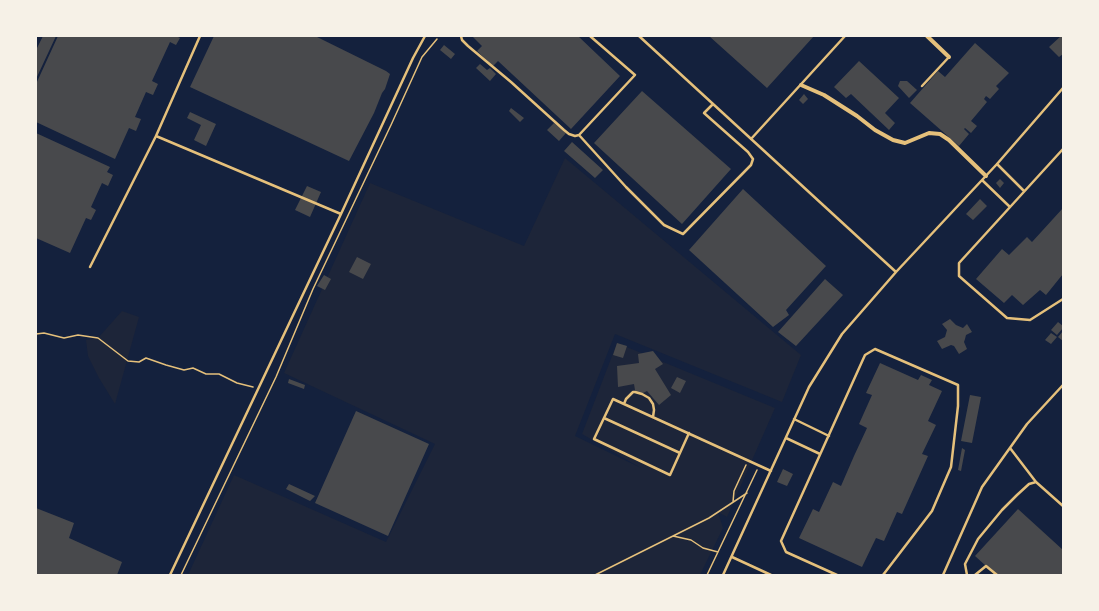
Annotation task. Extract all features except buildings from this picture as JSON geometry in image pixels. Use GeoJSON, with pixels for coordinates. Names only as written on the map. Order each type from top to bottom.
{"type":"FeatureCollection","features":[{"type":"Feature","properties":{"kind":"street"},"geometry":{"type":"LineString","coordinates":[[927,36],[949,57]]}},
{"type":"Feature","properties":{"kind":"street"},"geometry":{"type":"LineString","coordinates":[[801,85],[824,95],[857,116],[875,130],[893,140],[905,143],[929,134],[940,134],[949,140],[986,176]]}},
{"type":"Feature","properties":{"kind":"lane"},"geometry":{"type":"LineString","coordinates":[[90,267],[156,136],[200,36]]}},
{"type":"Feature","properties":{"kind":"lane"},"geometry":{"type":"LineString","coordinates":[[170,575],[413,58],[425,36]]}},
{"type":"Feature","properties":{"kind":"lane"},"geometry":{"type":"LineString","coordinates":[[461,36],[462,40],[468,46],[511,82],[564,130],[572,135],[579,135],[635,75],[590,36]]}},
{"type":"Feature","properties":{"kind":"lane"},"geometry":{"type":"LineString","coordinates":[[639,36],[896,272]]}},
{"type":"Feature","properties":{"kind":"lane"},"geometry":{"type":"LineString","coordinates":[[751,139],[844,36]]}},
{"type":"Feature","properties":{"kind":"lane"},"geometry":{"type":"LineString","coordinates":[[922,86],[949,57]]}},
{"type":"Feature","properties":{"kind":"lane"},"geometry":{"type":"LineString","coordinates":[[723,575],[809,387],[842,334],[896,272],[997,164],[1063,88]]}},
{"type":"Feature","properties":{"kind":"lane"},"geometry":{"type":"LineString","coordinates":[[579,135],[626,187],[664,225],[682,234],[751,165],[753,159],[748,152],[704,113],[713,104]]}},
{"type":"Feature","properties":{"kind":"lane"},"geometry":{"type":"LineString","coordinates":[[156,136],[340,214]]}},
{"type":"Feature","properties":{"kind":"lane"},"geometry":{"type":"LineString","coordinates":[[1063,149],[959,263],[959,276],[1007,318],[1030,320],[1063,299]]}},
{"type":"Feature","properties":{"kind":"lane"},"geometry":{"type":"LineString","coordinates":[[997,164],[1024,191]]}},
{"type":"Feature","properties":{"kind":"lane"},"geometry":{"type":"LineString","coordinates":[[982,180],[1010,207]]}},
{"type":"Feature","properties":{"kind":"lane"},"geometry":{"type":"LineString","coordinates":[[837,575],[786,552],[782,541],[865,354],[875,349],[958,385],[958,406],[951,467],[932,511],[883,575]]}},
{"type":"Feature","properties":{"kind":"lane"},"geometry":{"type":"LineString","coordinates":[[943,575],[982,487],[1027,424],[1063,385]]}},
{"type":"Feature","properties":{"kind":"lane"},"geometry":{"type":"LineString","coordinates":[[624,404],[626,399],[633,392],[642,394],[649,398],[653,404],[653,417]]}},
{"type":"Feature","properties":{"kind":"lane"},"geometry":{"type":"LineString","coordinates":[[689,434],[670,475],[594,439],[613,399],[771,471]]}},
{"type":"Feature","properties":{"kind":"lane"},"geometry":{"type":"LineString","coordinates":[[604,418],[680,453]]}},
{"type":"Feature","properties":{"kind":"lane"},"geometry":{"type":"LineString","coordinates":[[794,419],[829,436]]}},
{"type":"Feature","properties":{"kind":"lane"},"geometry":{"type":"LineString","coordinates":[[786,438],[820,454]]}},
{"type":"Feature","properties":{"kind":"lane"},"geometry":{"type":"LineString","coordinates":[[1010,448],[1036,482],[1063,506]]}},
{"type":"Feature","properties":{"kind":"lane"},"geometry":{"type":"LineString","coordinates":[[967,575],[966,564],[978,539],[1017,495],[1029,484],[1036,482]]}},
{"type":"Feature","properties":{"kind":"lane"},"geometry":{"type":"LineString","coordinates":[[732,557],[771,575]]}},
{"type":"Feature","properties":{"kind":"lane"},"geometry":{"type":"LineString","coordinates":[[975,575],[986,566],[997,575]]}},
{"type":"Feature","properties":{"kind":"path"},"geometry":{"type":"LineString","coordinates":[[181,575],[276,377],[313,289],[422,57],[437,39]]}},
{"type":"Feature","properties":{"kind":"path"},"geometry":{"type":"LineString","coordinates":[[36,334],[44,332],[64,338],[78,335],[98,338],[128,361],[139,362],[146,358],[184,370],[194,368],[206,374],[219,374],[237,383],[258,388]]}},
{"type":"Feature","properties":{"kind":"path"},"geometry":{"type":"LineString","coordinates":[[733,502],[734,491],[749,461]]}},
{"type":"Feature","properties":{"kind":"path"},"geometry":{"type":"LineString","coordinates":[[707,575],[759,465]]}},
{"type":"Feature","properties":{"kind":"path"},"geometry":{"type":"LineString","coordinates":[[595,575],[709,518],[746,494]]}},
{"type":"Feature","properties":{"kind":"path"},"geometry":{"type":"LineString","coordinates":[[673,536],[691,540],[703,548],[718,552]]}},
{"type":"Feature","properties":{"kind":"shaded area"},"geometry":{"type":"Polygon","coordinates":[[[565,158],[801,355],[782,402],[615,334],[575,436],[641,468],[582,434],[617,343],[775,408],[727,517],[718,512],[723,528],[700,575],[188,575],[234,475],[386,542],[435,444],[284,373],[370,183],[524,246],[565,158]]]}},
{"type":"Feature","properties":{"kind":"shaded area"},"geometry":{"type":"Polygon","coordinates":[[[122,311],[139,317],[115,404],[88,356],[86,340],[98,338],[122,311]]]}}]}
